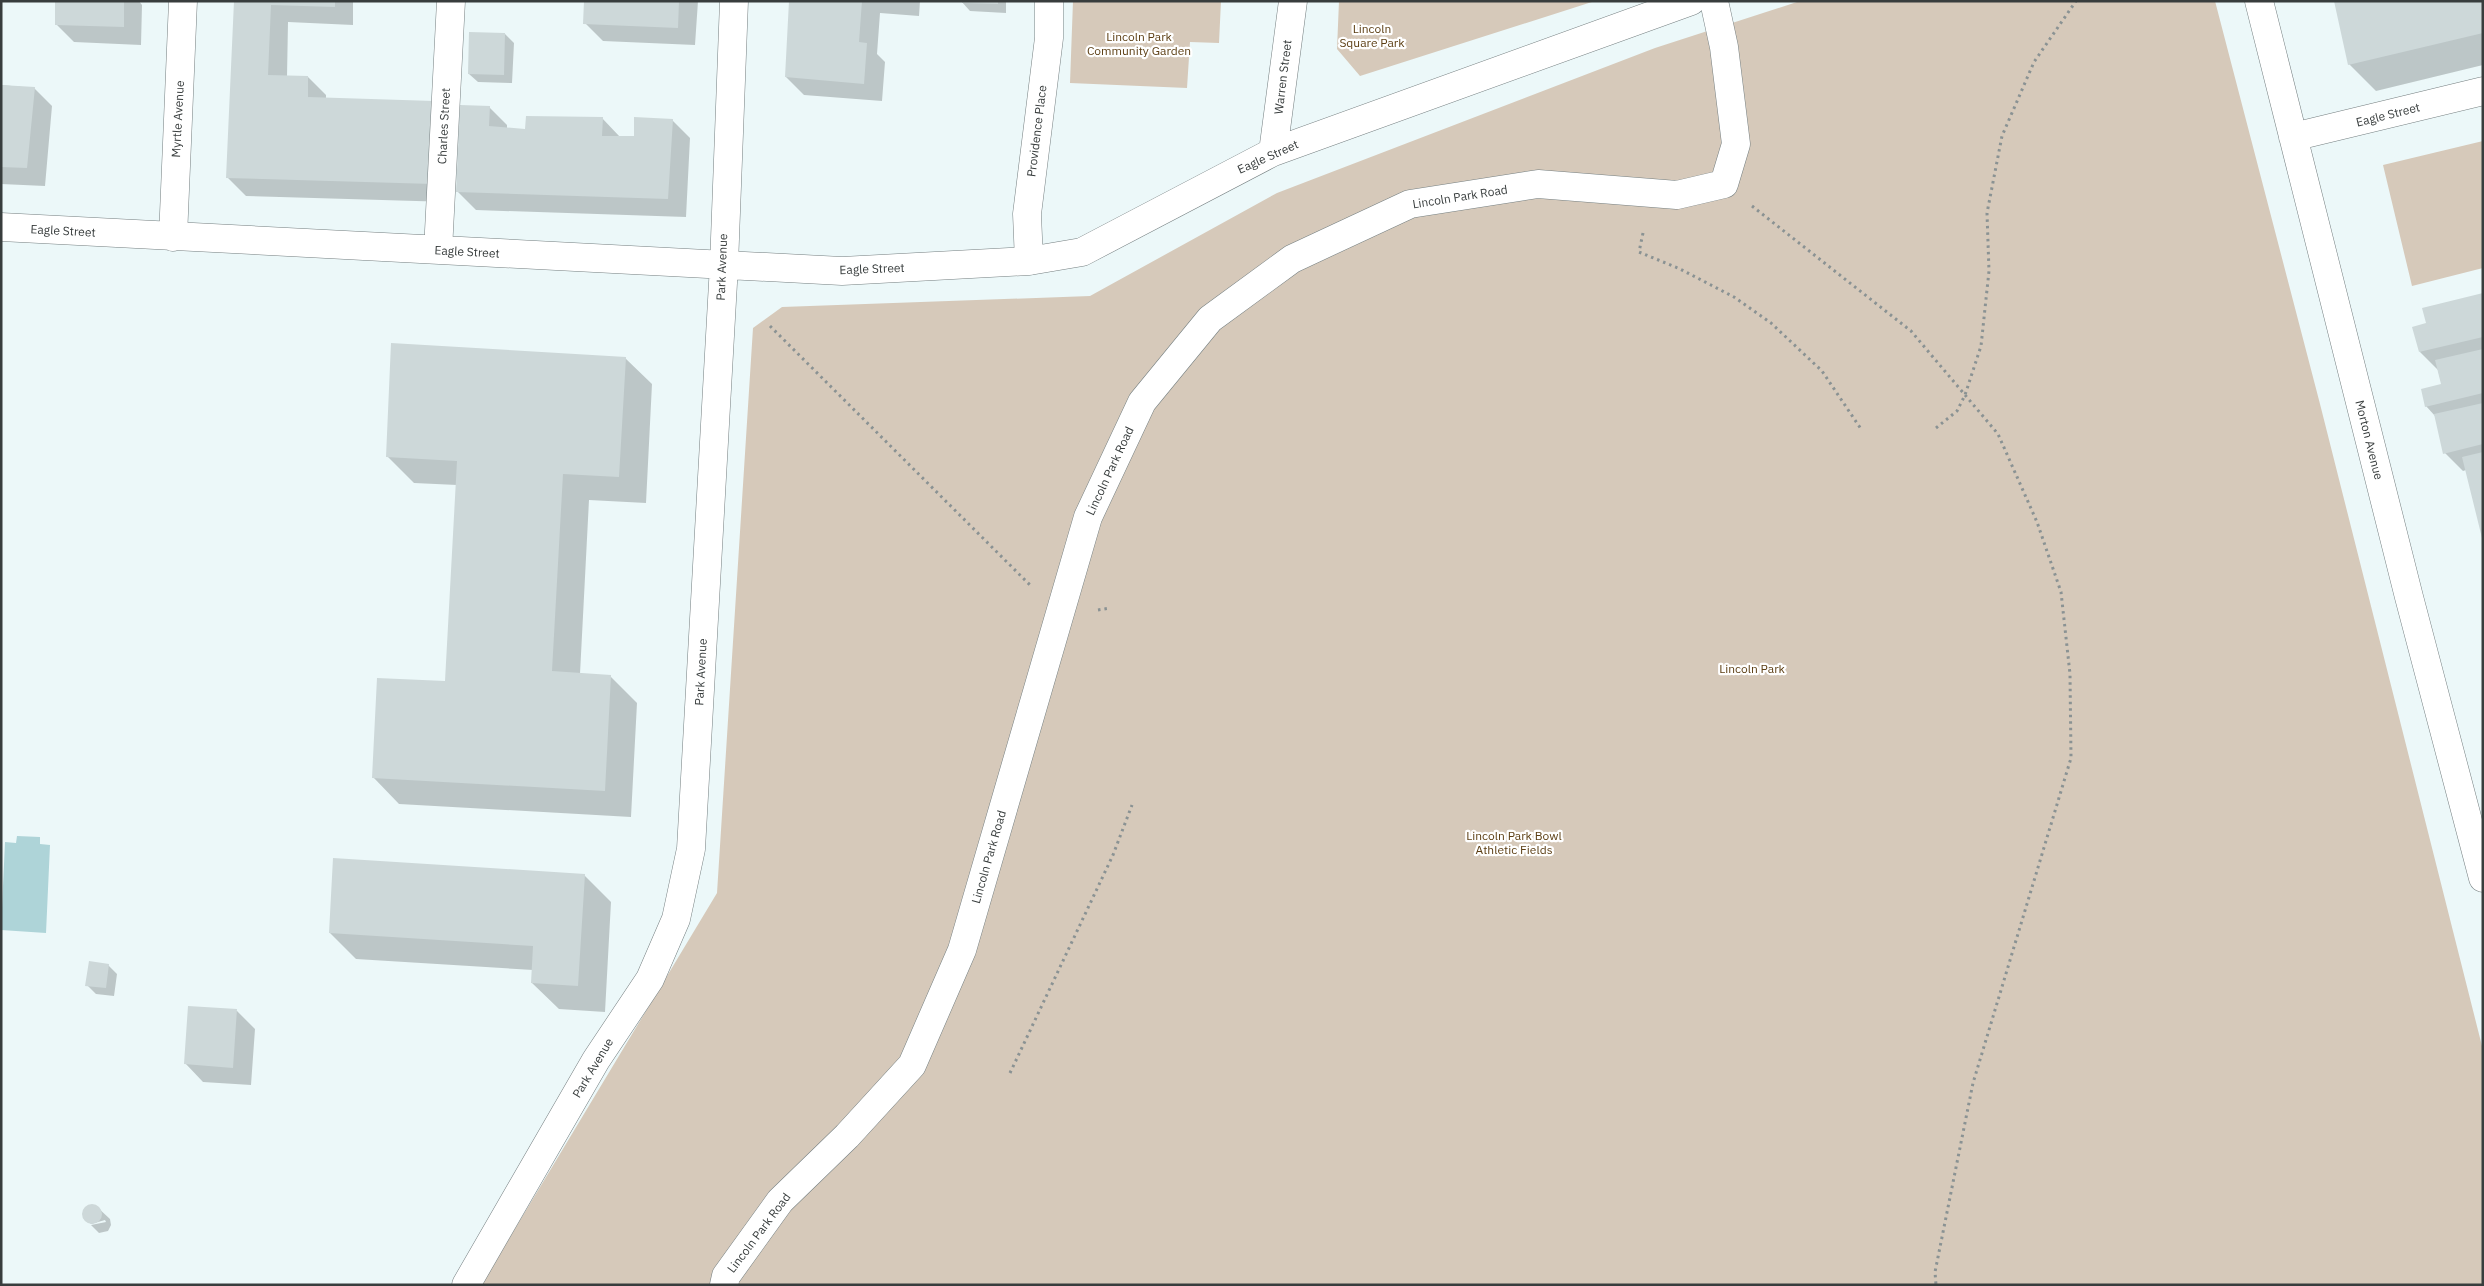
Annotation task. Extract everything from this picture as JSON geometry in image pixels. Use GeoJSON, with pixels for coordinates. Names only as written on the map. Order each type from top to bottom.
{"type":"FeatureCollection","features":[{"type":"Feature","properties":{"kind":"street","name":"Myrtle Avenue"},"geometry":{"type":"LineString","coordinates":[[173,237],[184,1]]}},
{"type":"Feature","properties":{"kind":"street","name":"Charles Street"},"geometry":{"type":"LineString","coordinates":[[438,250],[451,1]]}},
{"type":"Feature","properties":{"kind":"street","name":"Park Avenue"},"geometry":{"type":"LineString","coordinates":[[466,1285],[596,1060],[650,979],[676,919],[691,849],[724,265],[734,1]]}},
{"type":"Feature","properties":{"kind":"street","name":"Providence Place"},"geometry":{"type":"LineString","coordinates":[[1029,261],[1027,214],[1048,38],[1049,1]]}},
{"type":"Feature","properties":{"kind":"street","name":"Warren Street"},"geometry":{"type":"LineString","coordinates":[[1274,152],[1293,1]]}},
{"type":"Feature","properties":{"kind":"street","name":"Eagle Street"},"geometry":{"type":"LineString","coordinates":[[1,227],[842,271],[1029,261],[1082,252],[1274,152],[1691,1]]}},
{"type":"Feature","properties":{"kind":"street"},"geometry":{"type":"LineString","coordinates":[[1714,1],[1724,47],[1736,144],[1724,184]]}},
{"type":"Feature","properties":{"kind":"street","name":"Morton Avenue"},"geometry":{"type":"LineString","coordinates":[[2259,1],[2409,597],[2483,878]]}},
{"type":"Feature","properties":{"kind":"street","name":"Eagle Street"},"geometry":{"type":"LineString","coordinates":[[2294,137],[2483,91]]}},
{"type":"Feature","properties":{"kind":"street","name":"Lincoln Park Road"},"geometry":{"type":"LineString","coordinates":[[724,1285],[726,1276],[780,1201],[847,1136],[912,1065],[962,950],[1088,517],[1142,402],[1210,319],[1292,259],[1410,204],[1538,184],[1676,195],[1724,184]]}},
{"type":"Feature","properties":{"kind":"path"},"geometry":{"type":"LineString","coordinates":[[1936,428],[1957,411],[1965,395],[1981,346],[1989,271],[1987,213],[2002,136],[2034,62],[2076,1]]}},
{"type":"Feature","properties":{"kind":"path"},"geometry":{"type":"LineString","coordinates":[[1724,184],[1911,331],[1998,434],[2037,522],[2061,592],[2070,674],[2070,758],[1973,1083],[1935,1272],[1936,1285]]}},
{"type":"Feature","properties":{"kind":"path"},"geometry":{"type":"LineString","coordinates":[[1643,233],[1639,252],[1680,269],[1734,297],[1771,323],[1822,372],[1861,428]]}},
{"type":"Feature","properties":{"kind":"path"},"geometry":{"type":"LineString","coordinates":[[770,326],[1060,615]]}},
{"type":"Feature","properties":{"kind":"path"},"geometry":{"type":"LineString","coordinates":[[1010,1073],[1113,855],[1132,805]]}},
{"type":"Feature","properties":{"kind":"green space","name":"Lincoln Park Community Garden"},"geometry":{"type":"Polygon","coordinates":[[[1073,1],[1221,1],[1219,43],[1190,42],[1187,88],[1070,83],[1073,1]]]}},
{"type":"Feature","properties":{"kind":"green space","name":"Lincoln Square Park"},"geometry":{"type":"Polygon","coordinates":[[[1339,1],[1595,1],[1360,76],[1337,49],[1339,1]]]}},
{"type":"Feature","properties":{"kind":"green space","name":"Lincoln Park"},"geometry":{"type":"Polygon","coordinates":[[[1800,1],[2215,1],[2320,404],[2483,1050],[2483,1285],[481,1285],[717,893],[753,328],[782,307],[1090,296],[1277,193],[1655,48],[1800,1]]]}},
{"type":"Feature","properties":{"kind":"green space"},"geometry":{"type":"Polygon","coordinates":[[[2483,141],[2483,268],[2412,286],[2383,165],[2483,141]]]}},
{"type":"Feature","properties":{"kind":"water"},"geometry":{"type":"Polygon","coordinates":[[[17,836],[40,837],[40,844],[50,845],[46,933],[1,930],[5,842],[16,843],[17,836]]]}},
{"type":"Feature","properties":{"kind":"building"},"geometry":{"type":"Polygon","coordinates":[[[55,1],[124,1],[124,27],[55,25],[55,1]]]}},
{"type":"Feature","properties":{"kind":"building"},"geometry":{"type":"Polygon","coordinates":[[[234,1],[335,1],[335,7],[271,5],[268,75],[308,76],[308,97],[434,101],[433,184],[226,178],[234,1]]]}},
{"type":"Feature","properties":{"kind":"building"},"geometry":{"type":"Polygon","coordinates":[[[584,1],[679,1],[678,28],[583,24],[584,1]]]}},
{"type":"Feature","properties":{"kind":"building"},"geometry":{"type":"Polygon","coordinates":[[[789,1],[862,1],[859,42],[867,43],[864,84],[785,77],[789,1]]]}},
{"type":"Feature","properties":{"kind":"building"},"geometry":{"type":"Polygon","coordinates":[[[962,1],[998,1],[998,4],[962,3],[962,1]]]}},
{"type":"Feature","properties":{"kind":"building"},"geometry":{"type":"Polygon","coordinates":[[[2334,1],[2483,1],[2483,33],[2348,65],[2334,1]]]}},
{"type":"Feature","properties":{"kind":"building"},"geometry":{"type":"Polygon","coordinates":[[[469,32],[505,33],[504,75],[468,74],[469,32]]]}},
{"type":"Feature","properties":{"kind":"building"},"geometry":{"type":"Polygon","coordinates":[[[1,85],[35,87],[27,168],[1,167],[1,85]]]}},
{"type":"Feature","properties":{"kind":"building"},"geometry":{"type":"Polygon","coordinates":[[[460,105],[490,106],[489,126],[525,129],[526,116],[603,117],[602,136],[634,136],[634,117],[673,119],[668,199],[456,192],[460,105]]]}},
{"type":"Feature","properties":{"kind":"building"},"geometry":{"type":"Polygon","coordinates":[[[2483,293],[2483,337],[2419,352],[2412,327],[2426,323],[2422,308],[2483,293]]]}},
{"type":"Feature","properties":{"kind":"building"},"geometry":{"type":"Polygon","coordinates":[[[391,343],[626,357],[619,477],[563,474],[552,671],[611,675],[605,791],[372,778],[377,678],[445,681],[457,461],[386,457],[391,343]]]}},
{"type":"Feature","properties":{"kind":"building"},"geometry":{"type":"Polygon","coordinates":[[[2483,349],[2483,393],[2425,407],[2421,389],[2441,384],[2435,360],[2483,349]]]}},
{"type":"Feature","properties":{"kind":"building"},"geometry":{"type":"Polygon","coordinates":[[[2483,403],[2483,444],[2443,454],[2434,414],[2483,403]]]}},
{"type":"Feature","properties":{"kind":"building"},"geometry":{"type":"Polygon","coordinates":[[[2483,452],[2483,538],[2482,538],[2462,457],[2483,452]]]}},
{"type":"Feature","properties":{"kind":"building"},"geometry":{"type":"Polygon","coordinates":[[[333,858],[585,874],[578,986],[531,983],[533,946],[329,933],[333,858]]]}},
{"type":"Feature","properties":{"kind":"building"},"geometry":{"type":"Polygon","coordinates":[[[89,961],[109,964],[106,988],[85,986],[89,961]]]}},
{"type":"Feature","properties":{"kind":"building"},"geometry":{"type":"Polygon","coordinates":[[[188,1006],[237,1009],[233,1068],[184,1064],[188,1006]]]}},
{"type":"Feature","properties":{"kind":"building"},"geometry":{"type":"Polygon","coordinates":[[[88,1204],[96,1204],[102,1210],[102,1218],[96,1224],[88,1224],[82,1218],[82,1210],[88,1204]]]}},
{"type":"Feature","properties":{"kind":"park label","name":"Lincoln Park Bowl Athletic Fields"},"geometry":{"type":"Point","coordinates":[1514,843]}}]}
